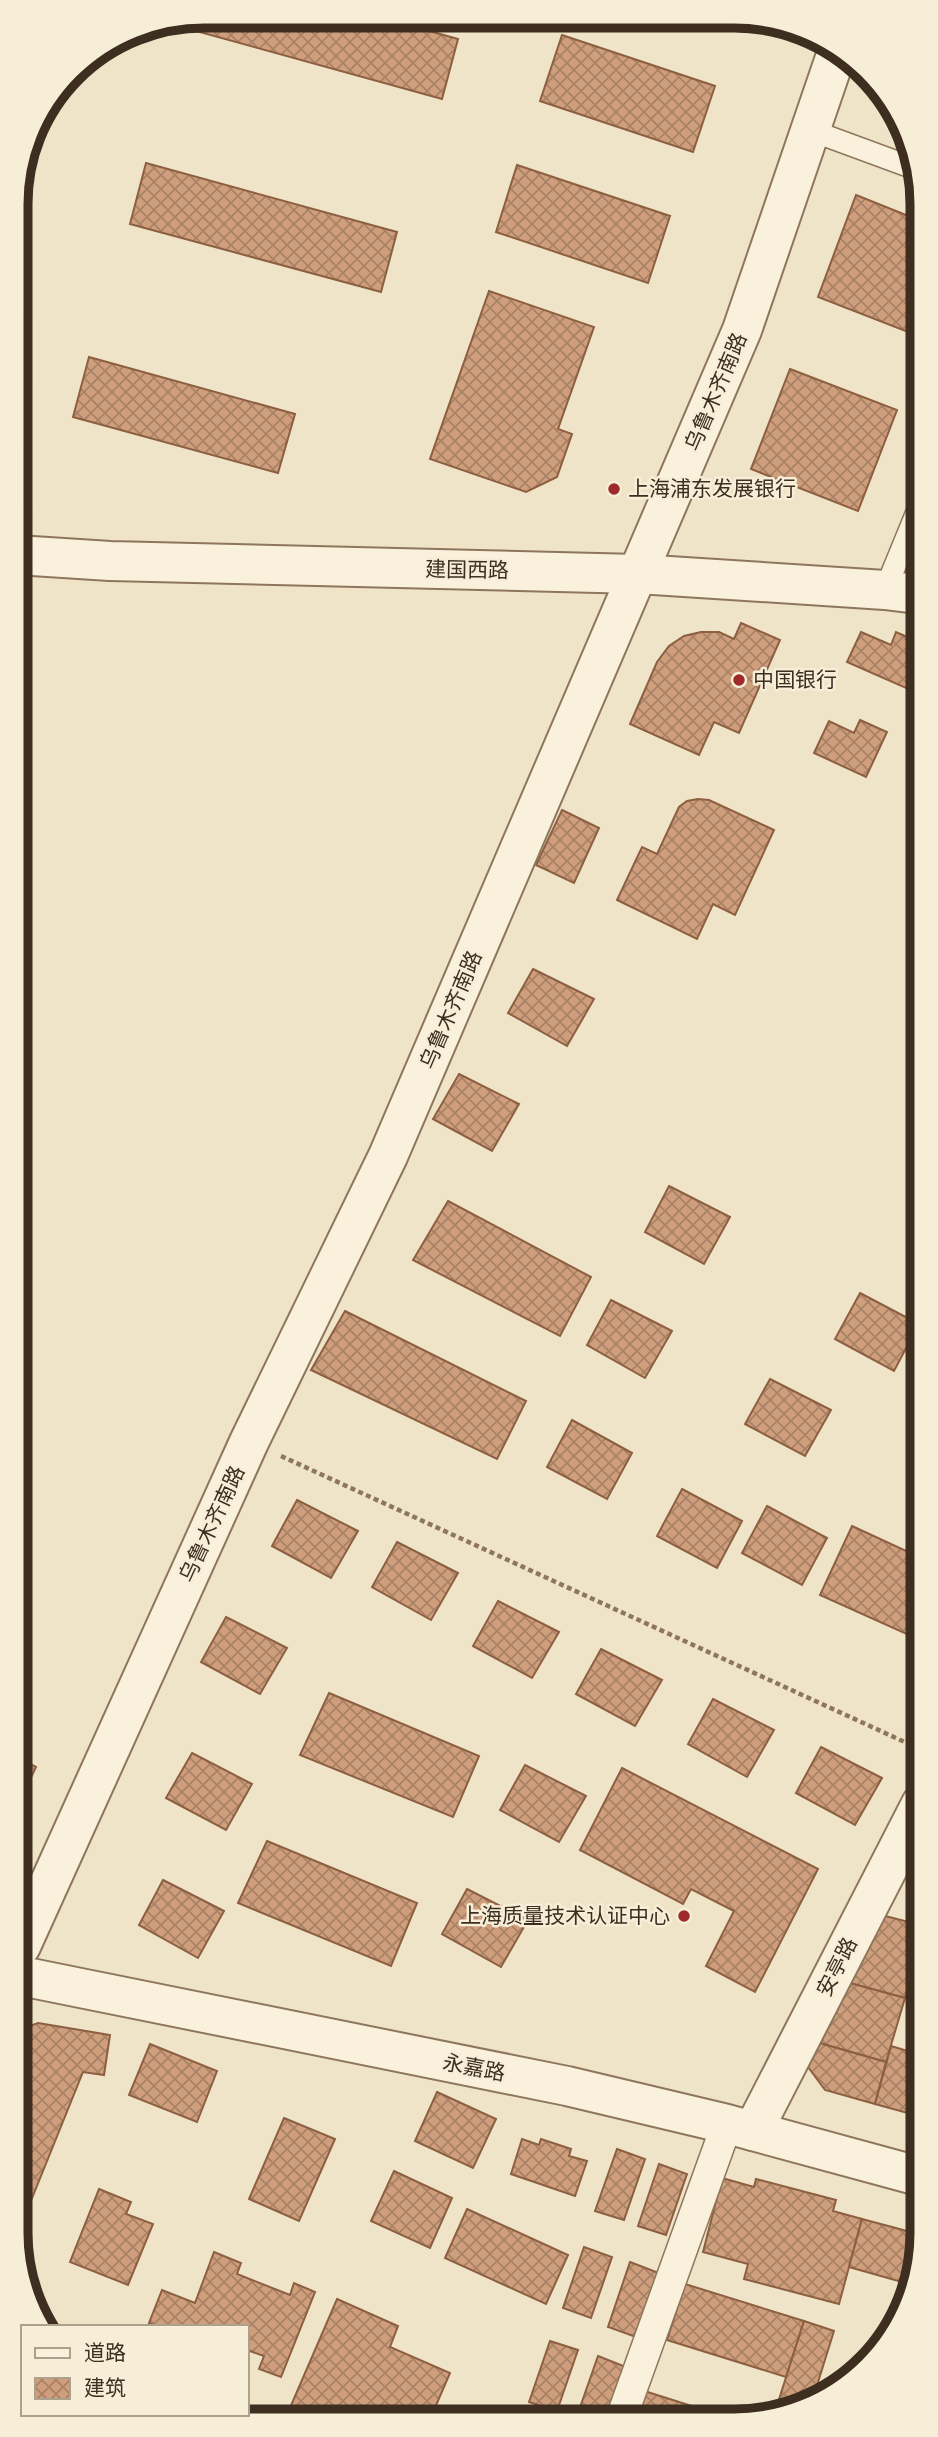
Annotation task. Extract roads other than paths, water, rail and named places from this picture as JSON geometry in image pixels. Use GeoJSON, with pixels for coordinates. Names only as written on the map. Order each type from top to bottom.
{"type":"FeatureCollection","features":[{"type":"Feature","properties":{"kind":"street","name":"乌鲁木齐南路"},"geometry":{"type":"LineString","coordinates":[[28,1930],[249,1442],[388,1156],[742,330],[834,60]]}},
{"type":"Feature","properties":{"kind":"street","name":"建国西路"},"geometry":{"type":"LineString","coordinates":[[28,556],[110,561],[638,574],[901,592]]}},
{"type":"Feature","properties":{"kind":"street","name":"安亭路"},"geometry":{"type":"LineString","coordinates":[[740,2127],[910,1824]]}},
{"type":"Feature","properties":{"kind":"street","name":"永嘉路"},"geometry":{"type":"LineString","coordinates":[[28,1977],[567,2086],[740,2127],[910,2175]]}},
{"type":"Feature","properties":{"kind":"street"},"geometry":{"type":"LineString","coordinates":[[625,2409],[740,2127]]}},
{"type":"Feature","properties":{"kind":"lane"},"geometry":{"type":"LineString","coordinates":[[810,130],[905,165]]}},
{"type":"Feature","properties":{"kind":"lane"},"geometry":{"type":"LineString","coordinates":[[901,592],[910,547]]}},
{"type":"Feature","properties":{"kind":"place","name":"上海浦东发展银行"},"geometry":{"type":"Point","coordinates":[614,489]}},
{"type":"Feature","properties":{"kind":"place","name":"中国银行"},"geometry":{"type":"Point","coordinates":[739,680]}},
{"type":"Feature","properties":{"kind":"place","name":"上海质量技术认证中心"},"geometry":{"type":"Point","coordinates":[684,1916]}}]}
